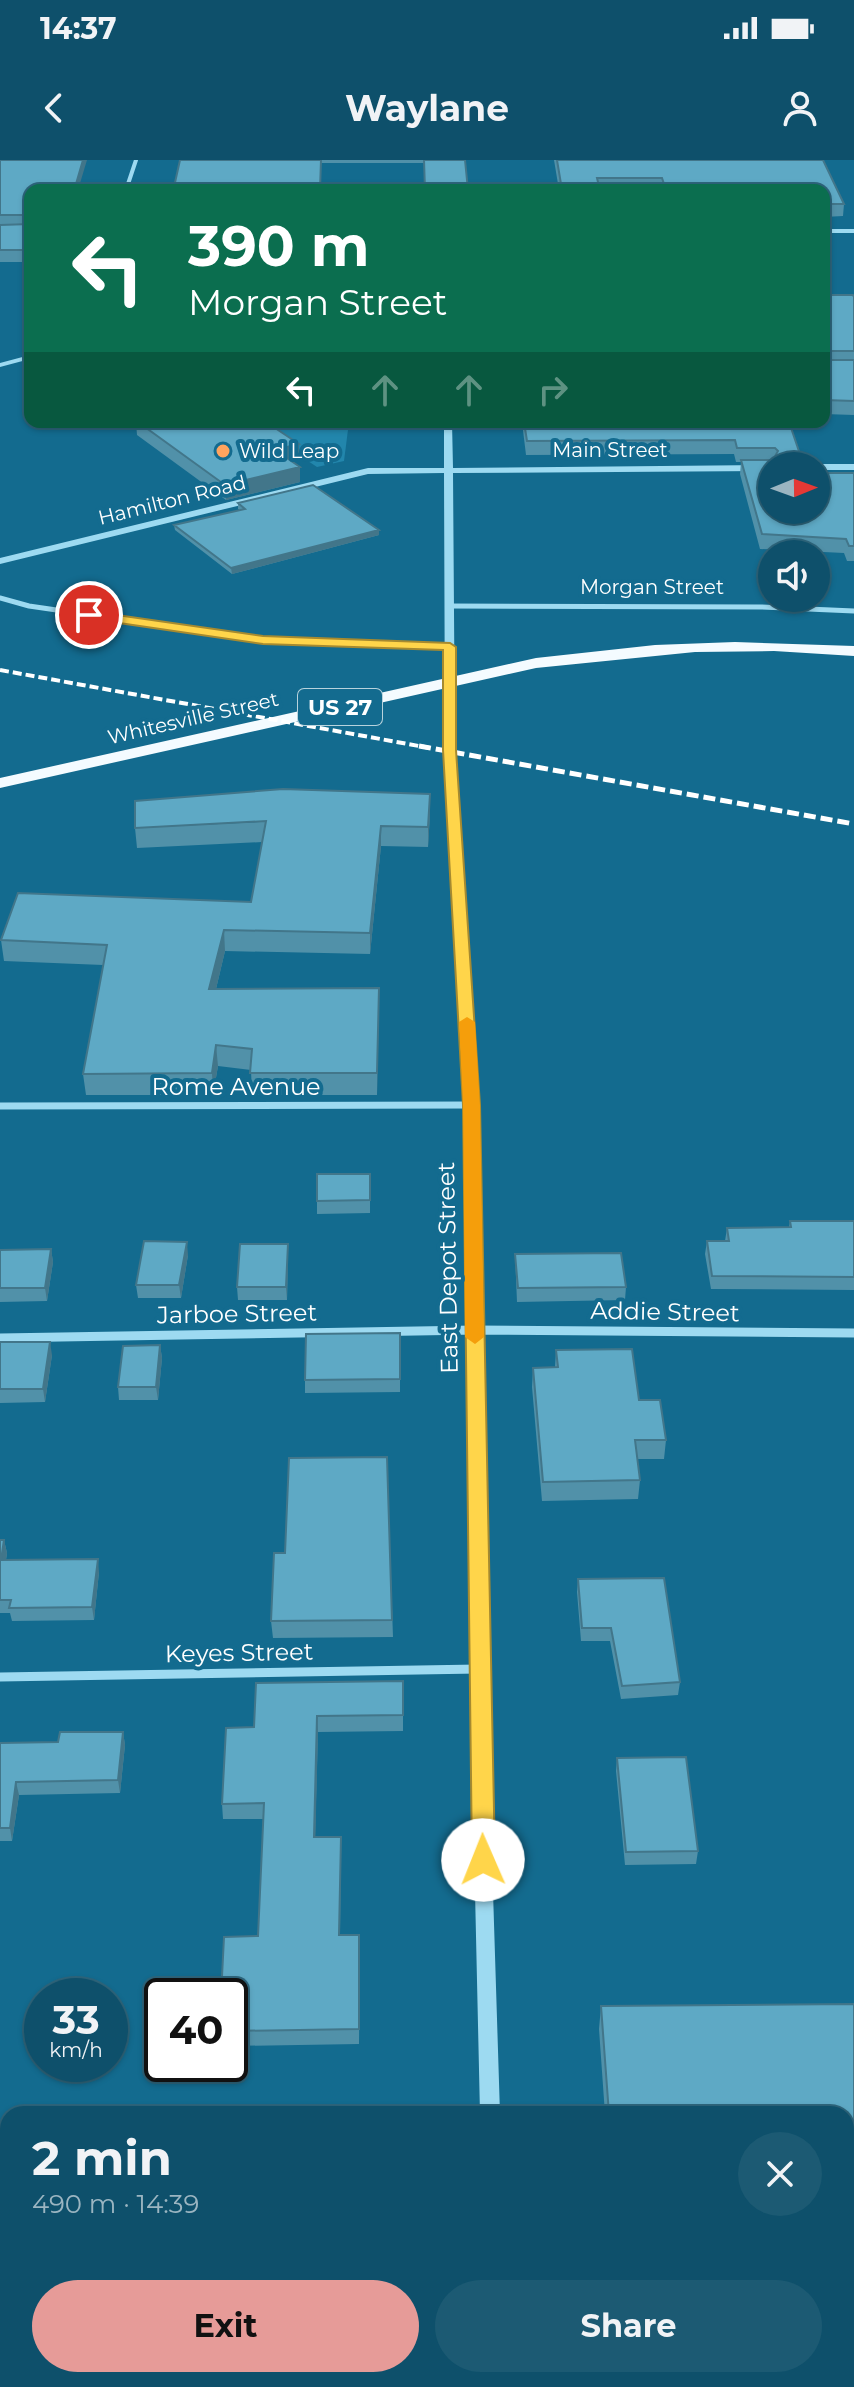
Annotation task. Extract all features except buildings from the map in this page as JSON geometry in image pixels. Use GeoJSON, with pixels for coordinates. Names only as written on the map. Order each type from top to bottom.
{"type":"FeatureCollection","features":[{"type":"Feature","properties":{"kind":"highway","name":"Whitesville Street"},"geometry":{"type":"LineString","coordinates":[[0,783],[536,663],[693,647],[854,651]]}},
{"type":"Feature","properties":{"kind":"street"},"geometry":{"type":"LineString","coordinates":[[128,184],[136,160]]}},
{"type":"Feature","properties":{"kind":"street"},"geometry":{"type":"LineString","coordinates":[[830,231],[854,231]]}},
{"type":"Feature","properties":{"kind":"street"},"geometry":{"type":"LineString","coordinates":[[0,365],[24,359]]}},
{"type":"Feature","properties":{"kind":"street","name":"East Depot Street"},"geometry":{"type":"LineString","coordinates":[[448,428],[450,750],[472,1105],[478,1669],[490,2106]]}},
{"type":"Feature","properties":{"kind":"street"},"geometry":{"type":"LineString","coordinates":[[830,467],[854,467]]}},
{"type":"Feature","properties":{"kind":"street","name":"Main Street"},"geometry":{"type":"LineString","coordinates":[[449,469],[758,468]]}},
{"type":"Feature","properties":{"kind":"street","name":"Hamilton Road"},"geometry":{"type":"LineString","coordinates":[[0,561],[355,474],[391,469],[449,469]]}},
{"type":"Feature","properties":{"kind":"street"},"geometry":{"type":"LineString","coordinates":[[0,598],[29,606],[263,640],[450,647]]}},
{"type":"Feature","properties":{"kind":"street","name":"Morgan Street"},"geometry":{"type":"LineString","coordinates":[[449,606],[762,607],[854,611]]}},
{"type":"Feature","properties":{"kind":"street","name":"Rome Avenue"},"geometry":{"type":"LineString","coordinates":[[0,1106],[472,1105]]}},
{"type":"Feature","properties":{"kind":"street","name":"Addie Street"},"geometry":{"type":"LineString","coordinates":[[475,1330],[854,1333]]}},
{"type":"Feature","properties":{"kind":"street","name":"Jarboe Street"},"geometry":{"type":"LineString","coordinates":[[0,1338],[475,1330]]}},
{"type":"Feature","properties":{"kind":"street","name":"Keyes Street"},"geometry":{"type":"LineString","coordinates":[[0,1677],[478,1669]]}},
{"type":"Feature","properties":{"kind":"shaded area"},"geometry":{"type":"Polygon","coordinates":[[[258,428],[348,428],[344,461],[317,467],[258,428]]]}},
{"type":"Feature","properties":{"kind":"railway"},"geometry":{"type":"LineString","coordinates":[[0,670],[430,748]]}},
{"type":"Feature","properties":{"kind":"railway"},"geometry":{"type":"LineString","coordinates":[[419,746],[854,824]]}},
{"type":"Feature","properties":{"kind":"slow traffic"},"geometry":{"type":"LineString","coordinates":[[467,1022],[472,1105],[475,1337]]}},
{"type":"Feature","properties":{"kind":"place","name":"Wild Leap"},"geometry":{"type":"Point","coordinates":[223,451]}},
{"type":"Feature","properties":{"kind":"route"},"geometry":{"type":"LineString","coordinates":[[89,615],[263,640],[450,647],[450,750],[472,1105],[483,1860]]}}]}
